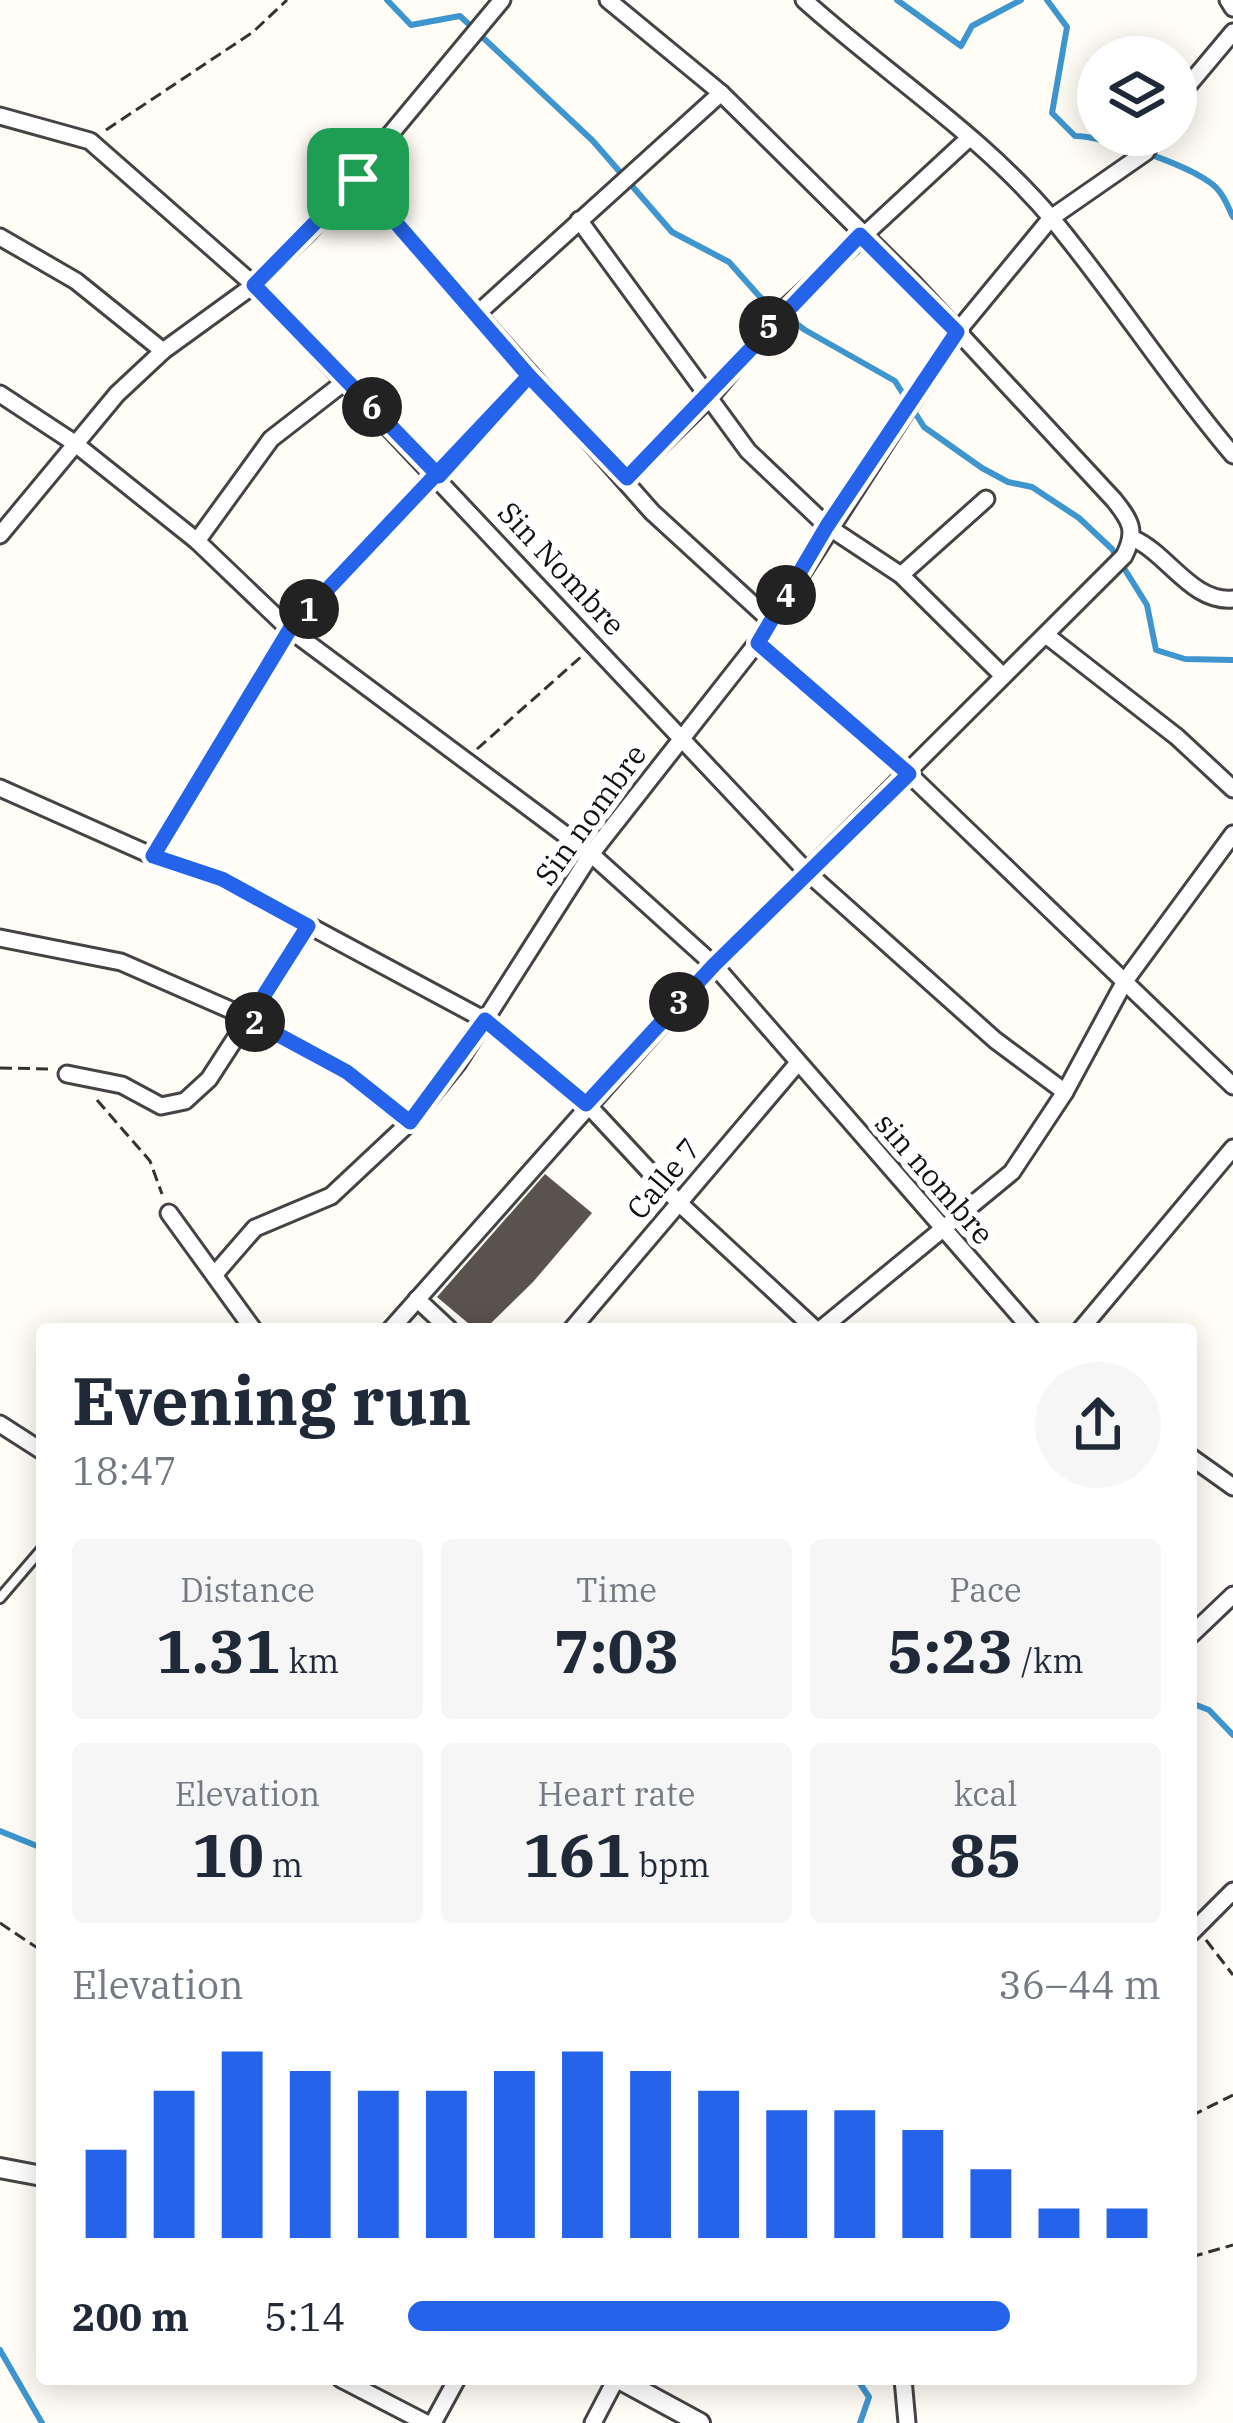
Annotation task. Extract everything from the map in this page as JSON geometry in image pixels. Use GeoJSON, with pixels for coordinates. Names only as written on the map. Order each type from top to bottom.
{"type":"FeatureCollection","features":[{"type":"Feature","properties":{"kind":"street"},"geometry":{"type":"LineString","coordinates":[[0,535],[73,442],[163,351],[254,285],[358,179],[373,150],[502,0]]}},
{"type":"Feature","properties":{"kind":"street"},"geometry":{"type":"LineString","coordinates":[[396,1323],[714,965],[1124,556],[1134,538],[1131,521],[1114,500],[957,332],[721,93],[608,0]]}},
{"type":"Feature","properties":{"kind":"street"},"geometry":{"type":"LineString","coordinates":[[803,0],[968,139],[1052,218],[1172,383],[1233,455]]}},
{"type":"Feature","properties":{"kind":"street"},"geometry":{"type":"LineString","coordinates":[[1228,0],[1233,8]]}},
{"type":"Feature","properties":{"kind":"street"},"geometry":{"type":"LineString","coordinates":[[1197,75],[1233,32]]}},
{"type":"Feature","properties":{"kind":"street"},"geometry":{"type":"LineString","coordinates":[[476,315],[721,93]]}},
{"type":"Feature","properties":{"kind":"street","name":"Sin Nombre"},"geometry":{"type":"LineString","coordinates":[[0,116],[90,141],[254,285],[439,476],[808,873],[995,1040],[1065,1092]]}},
{"type":"Feature","properties":{"kind":"street"},"geometry":{"type":"LineString","coordinates":[[627,478],[710,396],[781,312],[968,139]]}},
{"type":"Feature","properties":{"kind":"street","name":"Sin nombre"},"geometry":{"type":"LineString","coordinates":[[215,1274],[255,1228],[331,1196],[410,1122],[485,1020],[591,854],[758,643],[827,526],[957,332],[1052,218],[1140,156]]}},
{"type":"Feature","properties":{"kind":"street"},"geometry":{"type":"LineString","coordinates":[[358,179],[687,549],[771,620]]}},
{"type":"Feature","properties":{"kind":"street"},"geometry":{"type":"LineString","coordinates":[[579,220],[748,451],[827,526],[901,575],[1003,676]]}},
{"type":"Feature","properties":{"kind":"street"},"geometry":{"type":"LineString","coordinates":[[0,237],[76,281],[163,351]]}},
{"type":"Feature","properties":{"kind":"street"},"geometry":{"type":"LineString","coordinates":[[197,541],[271,440],[347,380]]}},
{"type":"Feature","properties":{"kind":"street","name":"sin nombre"},"geometry":{"type":"LineString","coordinates":[[0,394],[73,442],[197,541],[290,629],[591,854],[714,965],[1025,1323]]}},
{"type":"Feature","properties":{"kind":"street"},"geometry":{"type":"LineString","coordinates":[[901,575],[986,499]]}},
{"type":"Feature","properties":{"kind":"street"},"geometry":{"type":"LineString","coordinates":[[1134,538],[1151,546],[1193,586],[1218,601],[1233,599]]}},
{"type":"Feature","properties":{"kind":"street"},"geometry":{"type":"LineString","coordinates":[[1046,635],[1177,737],[1233,789]]}},
{"type":"Feature","properties":{"kind":"street"},"geometry":{"type":"LineString","coordinates":[[758,643],[909,774],[1233,1085]]}},
{"type":"Feature","properties":{"kind":"street","name":"Sin Nombre"},"geometry":{"type":"LineString","coordinates":[[0,788],[153,856],[222,879],[485,1020],[586,1104],[679,1203],[811,1323]]}},
{"type":"Feature","properties":{"kind":"street","name":"Sin Nombre"},"geometry":{"type":"LineString","coordinates":[[826,1323],[1012,1172],[1065,1092],[1125,981],[1233,834]]}},
{"type":"Feature","properties":{"kind":"street"},"geometry":{"type":"LineString","coordinates":[[67,1074],[122,1085],[161,1106],[185,1100],[209,1079],[308,926]]}},
{"type":"Feature","properties":{"kind":"street"},"geometry":{"type":"LineString","coordinates":[[0,938],[122,962],[249,1019],[347,1072],[410,1122]]}},
{"type":"Feature","properties":{"kind":"street","name":"Calle 7"},"geometry":{"type":"LineString","coordinates":[[577,1323],[797,1064]]}},
{"type":"Feature","properties":{"kind":"street"},"geometry":{"type":"LineString","coordinates":[[1087,1323],[1233,1148]]}},
{"type":"Feature","properties":{"kind":"street"},"geometry":{"type":"LineString","coordinates":[[169,1213],[249,1323]]}},
{"type":"Feature","properties":{"kind":"street"},"geometry":{"type":"LineString","coordinates":[[417,1299],[443,1323]]}},
{"type":"Feature","properties":{"kind":"street"},"geometry":{"type":"LineString","coordinates":[[0,1424],[36,1447]]}},
{"type":"Feature","properties":{"kind":"street"},"geometry":{"type":"LineString","coordinates":[[1197,1460],[1233,1487]]}},
{"type":"Feature","properties":{"kind":"street"},"geometry":{"type":"LineString","coordinates":[[1197,1629],[1233,1595]]}},
{"type":"Feature","properties":{"kind":"street"},"geometry":{"type":"LineString","coordinates":[[1197,1928],[1233,1891]]}},
{"type":"Feature","properties":{"kind":"street"},"geometry":{"type":"LineString","coordinates":[[0,2168],[36,2175]]}},
{"type":"Feature","properties":{"kind":"street"},"geometry":{"type":"LineString","coordinates":[[353,2385],[429,2423],[453,2385]]}},
{"type":"Feature","properties":{"kind":"street"},"geometry":{"type":"LineString","coordinates":[[593,2423],[615,2385]]}},
{"type":"Feature","properties":{"kind":"street"},"geometry":{"type":"LineString","coordinates":[[629,2385],[700,2423]]}},
{"type":"Feature","properties":{"kind":"street"},"geometry":{"type":"LineString","coordinates":[[902,2385],[907,2423]]}},
{"type":"Feature","properties":{"kind":"lane"},"geometry":{"type":"LineString","coordinates":[[0,1598],[36,1557]]}},
{"type":"Feature","properties":{"kind":"path"},"geometry":{"type":"LineString","coordinates":[[90,141],[253,32],[287,0]]}},
{"type":"Feature","properties":{"kind":"path"},"geometry":{"type":"LineString","coordinates":[[153,856],[290,629],[529,376]]}},
{"type":"Feature","properties":{"kind":"path"},"geometry":{"type":"LineString","coordinates":[[466,758],[595,645]]}},
{"type":"Feature","properties":{"kind":"path"},"geometry":{"type":"LineString","coordinates":[[0,1068],[37,1066],[67,1074],[116,1117],[150,1161],[169,1213]]}},
{"type":"Feature","properties":{"kind":"path"},"geometry":{"type":"LineString","coordinates":[[0,1923],[36,1947]]}},
{"type":"Feature","properties":{"kind":"path"},"geometry":{"type":"LineString","coordinates":[[1197,1934],[1233,1975]]}},
{"type":"Feature","properties":{"kind":"path"},"geometry":{"type":"LineString","coordinates":[[1197,2113],[1233,2096]]}},
{"type":"Feature","properties":{"kind":"path"},"geometry":{"type":"LineString","coordinates":[[1197,2256],[1233,2245]]}},
{"type":"Feature","properties":{"kind":"building"},"geometry":{"type":"Polygon","coordinates":[[[545,1174],[592,1213],[491,1323],[468,1323],[437,1297],[545,1174]]]}},
{"type":"Feature","properties":{"kind":"waterway"},"geometry":{"type":"LineString","coordinates":[[387,0],[411,25],[460,16],[593,141],[672,232],[729,262],[760,297],[805,330],[895,381],[924,427],[982,468],[1008,482],[1032,487],[1079,518],[1112,549],[1147,605],[1156,650],[1185,659],[1233,660]]}},
{"type":"Feature","properties":{"kind":"waterway"},"geometry":{"type":"LineString","coordinates":[[897,0],[961,46],[972,26],[1021,0]]}},
{"type":"Feature","properties":{"kind":"waterway"},"geometry":{"type":"LineString","coordinates":[[1047,0],[1067,27],[1052,113],[1075,136],[1129,147],[1209,182],[1233,217]]}},
{"type":"Feature","properties":{"kind":"waterway"},"geometry":{"type":"LineString","coordinates":[[1197,1705],[1209,1710],[1233,1735]]}},
{"type":"Feature","properties":{"kind":"waterway"},"geometry":{"type":"LineString","coordinates":[[0,1831],[36,1846]]}},
{"type":"Feature","properties":{"kind":"waterway"},"geometry":{"type":"LineString","coordinates":[[0,2350],[42,2423]]}},
{"type":"Feature","properties":{"kind":"waterway"},"geometry":{"type":"LineString","coordinates":[[860,2423],[869,2397],[861,2385]]}},
{"type":"Feature","properties":{"kind":"route"},"geometry":{"type":"LineString","coordinates":[[358,179],[254,285],[439,476],[529,376],[571,425],[627,478],[710,396],[781,312],[860,235],[957,332],[827,526],[758,643],[909,774],[714,965],[586,1104],[485,1020],[410,1122],[347,1072],[249,1019],[308,926],[222,879],[153,856],[290,629],[439,476],[529,376],[358,179]]}}]}
